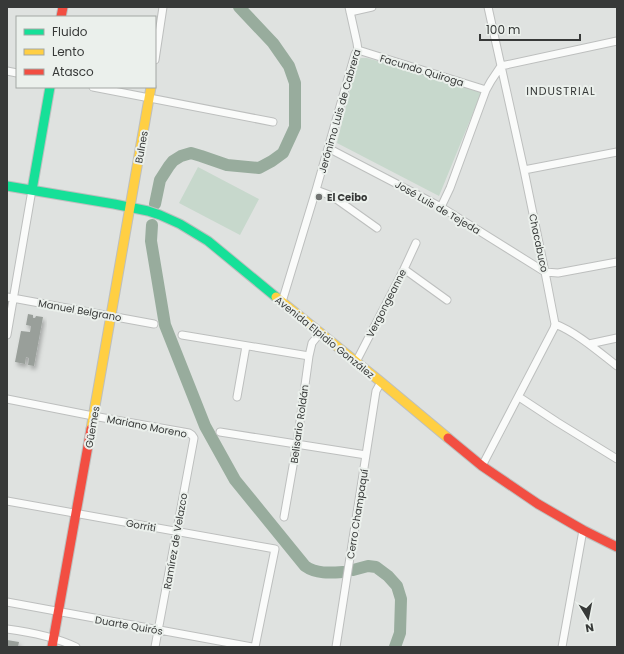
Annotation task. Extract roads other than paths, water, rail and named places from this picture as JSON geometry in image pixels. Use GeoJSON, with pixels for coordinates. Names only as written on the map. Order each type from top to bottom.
{"type":"FeatureCollection","features":[{"type":"Feature","properties":{"kind":"main road"},"geometry":{"type":"LineString","coordinates":[[32,190],[50,88]]}},
{"type":"Feature","properties":{"kind":"main road","name":"Bulnes"},"geometry":{"type":"LineString","coordinates":[[130,207],[151,88]]}},
{"type":"Feature","properties":{"kind":"main road","name":"Avenida Elpidio González"},"geometry":{"type":"LineString","coordinates":[[7,186],[130,207],[180,224],[208,241],[482,466],[538,504],[617,548]]}},
{"type":"Feature","properties":{"kind":"main road","name":"Güemes"},"geometry":{"type":"LineString","coordinates":[[53,643],[130,207]]}},
{"type":"Feature","properties":{"kind":"street"},"geometry":{"type":"LineString","coordinates":[[156,53],[163,7]]}},
{"type":"Feature","properties":{"kind":"street"},"geometry":{"type":"LineString","coordinates":[[350,9],[372,7]]}},
{"type":"Feature","properties":{"kind":"street","name":"Chacabuco"},"geometry":{"type":"LineString","coordinates":[[488,7],[524,170],[555,324]]}},
{"type":"Feature","properties":{"kind":"street","name":"Jerónimo Luis de Cabrera"},"geometry":{"type":"LineString","coordinates":[[282,302],[355,54],[358,50],[350,9]]}},
{"type":"Feature","properties":{"kind":"street"},"geometry":{"type":"LineString","coordinates":[[441,207],[450,188],[486,90],[501,66],[617,41]]}},
{"type":"Feature","properties":{"kind":"street","name":"Facundo Quiroga"},"geometry":{"type":"LineString","coordinates":[[358,50],[486,90]]}},
{"type":"Feature","properties":{"kind":"street"},"geometry":{"type":"LineString","coordinates":[[100,88],[273,122]]}},
{"type":"Feature","properties":{"kind":"street","name":"José Luis de Tejeda"},"geometry":{"type":"LineString","coordinates":[[328,148],[441,207],[545,272]]}},
{"type":"Feature","properties":{"kind":"street"},"geometry":{"type":"LineString","coordinates":[[524,170],[617,152]]}},
{"type":"Feature","properties":{"kind":"street"},"geometry":{"type":"LineString","coordinates":[[7,335],[10,298],[32,190]]}},
{"type":"Feature","properties":{"kind":"street"},"geometry":{"type":"LineString","coordinates":[[316,190],[332,196],[377,228]]}},
{"type":"Feature","properties":{"kind":"street","name":"Vergongeanne"},"geometry":{"type":"LineString","coordinates":[[356,362],[416,243]]}},
{"type":"Feature","properties":{"kind":"street"},"geometry":{"type":"LineString","coordinates":[[545,272],[558,273],[617,262]]}},
{"type":"Feature","properties":{"kind":"street"},"geometry":{"type":"LineString","coordinates":[[404,269],[447,300]]}},
{"type":"Feature","properties":{"kind":"street","name":"Manuel Belgrano"},"geometry":{"type":"LineString","coordinates":[[10,298],[154,324]]}},
{"type":"Feature","properties":{"kind":"street"},"geometry":{"type":"LineString","coordinates":[[482,466],[519,397],[555,324],[588,344],[617,366]]}},
{"type":"Feature","properties":{"kind":"street","name":"Belisario Roldán"},"geometry":{"type":"LineString","coordinates":[[284,517],[297,444],[309,356],[312,343],[320,333]]}},
{"type":"Feature","properties":{"kind":"street"},"geometry":{"type":"LineString","coordinates":[[182,335],[309,356]]}},
{"type":"Feature","properties":{"kind":"street"},"geometry":{"type":"LineString","coordinates":[[588,344],[617,338]]}},
{"type":"Feature","properties":{"kind":"street"},"geometry":{"type":"LineString","coordinates":[[237,397],[246,346]]}},
{"type":"Feature","properties":{"kind":"street","name":"Cerro Champaquí"},"geometry":{"type":"LineString","coordinates":[[336,647],[376,391],[381,382]]}},
{"type":"Feature","properties":{"kind":"street"},"geometry":{"type":"LineString","coordinates":[[519,397],[617,459]]}},
{"type":"Feature","properties":{"kind":"street","name":"Mariano Moreno"},"geometry":{"type":"LineString","coordinates":[[7,399],[192,435]]}},
{"type":"Feature","properties":{"kind":"street"},"geometry":{"type":"LineString","coordinates":[[220,432],[366,455]]}},
{"type":"Feature","properties":{"kind":"street","name":"Ramírez de Velazco"},"geometry":{"type":"LineString","coordinates":[[155,647],[194,438],[192,435]]}},
{"type":"Feature","properties":{"kind":"street","name":"Gorriti"},"geometry":{"type":"LineString","coordinates":[[7,501],[275,549],[255,647]]}},
{"type":"Feature","properties":{"kind":"street"},"geometry":{"type":"LineString","coordinates":[[562,647],[583,530]]}},
{"type":"Feature","properties":{"kind":"street","name":"Duarte Quirós"},"geometry":{"type":"LineString","coordinates":[[7,602],[252,647]]}},
{"type":"Feature","properties":{"kind":"street"},"geometry":{"type":"LineString","coordinates":[[7,630],[19,631],[53,643],[68,643],[76,647]]}},
{"type":"Feature","properties":{"kind":"waterway"},"geometry":{"type":"LineString","coordinates":[[155,204],[160,180],[173,161],[181,156],[191,153],[227,165],[259,168],[283,153],[295,127],[295,83],[289,66],[273,43],[239,7]]}},
{"type":"Feature","properties":{"kind":"waterway"},"geometry":{"type":"LineString","coordinates":[[152,225],[151,241],[165,325],[205,426],[235,480],[305,566],[318,572],[343,572]]}},
{"type":"Feature","properties":{"kind":"waterway"},"geometry":{"type":"LineString","coordinates":[[353,570],[368,566],[376,567],[388,576],[397,586],[401,599],[400,633],[395,647]]}},
{"type":"Feature","properties":{"kind":"place","name":"El Ceibo"},"geometry":{"type":"Point","coordinates":[319,197]}},
{"type":"Feature","properties":{"kind":"district","name":"INDUSTRIAL"},"geometry":{"type":"Point","coordinates":[561,91]}}]}
